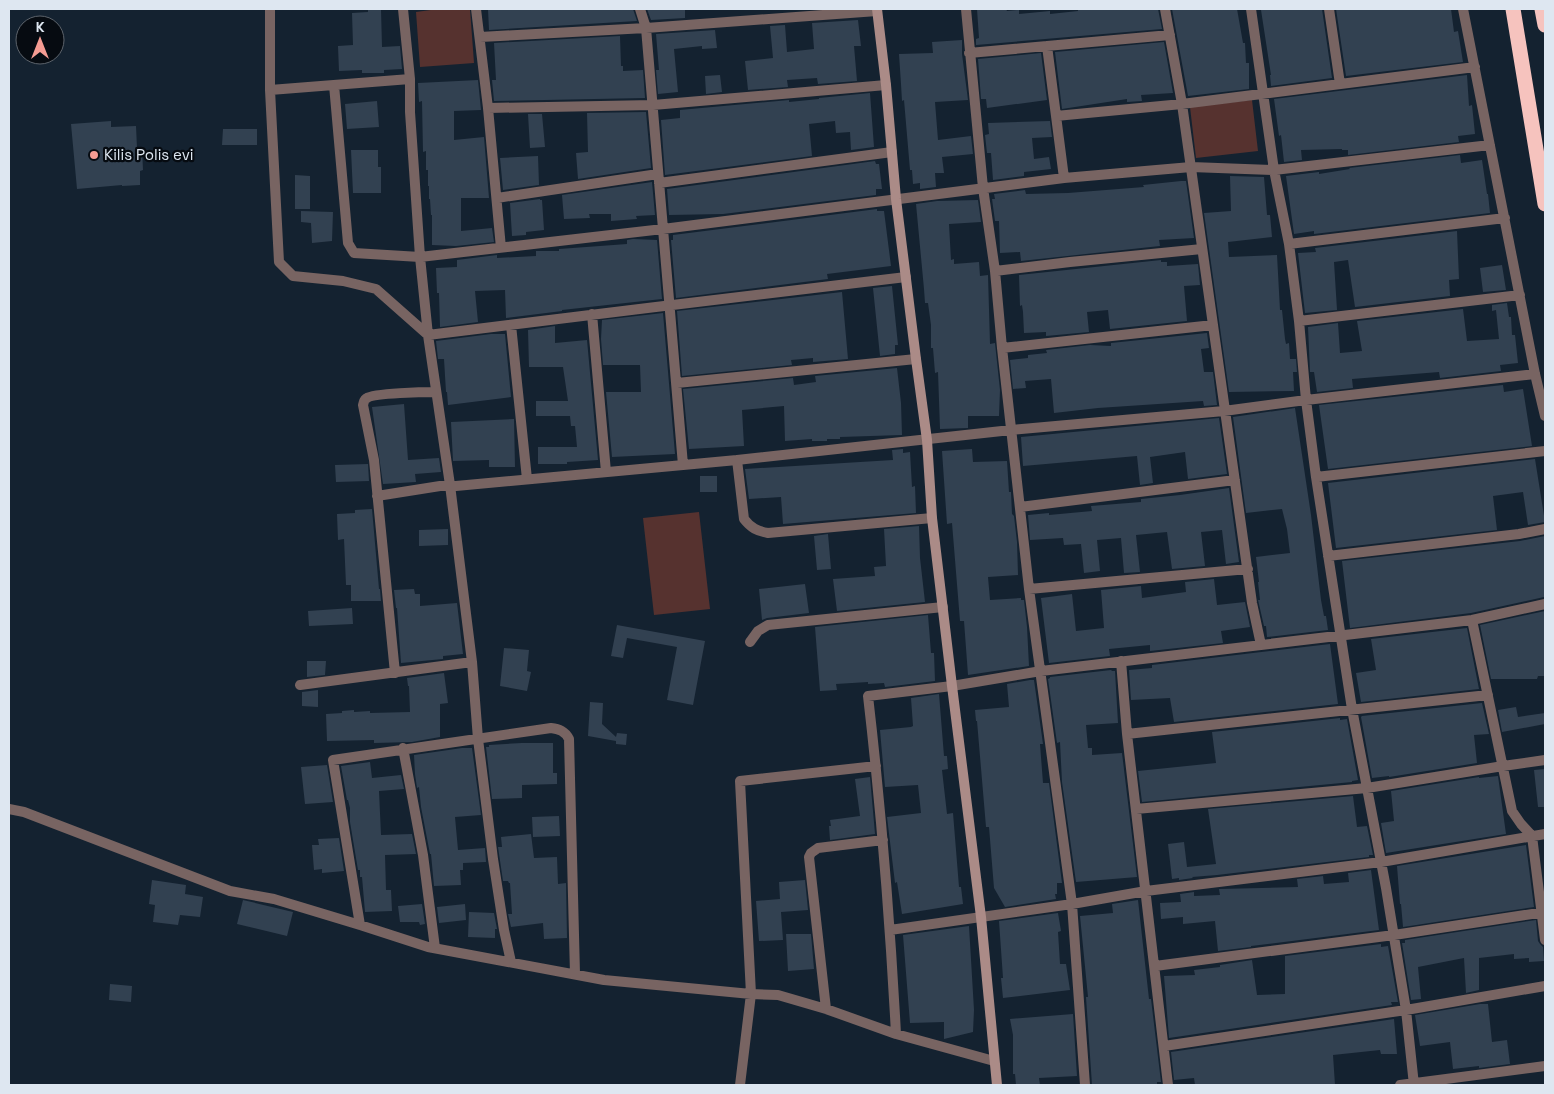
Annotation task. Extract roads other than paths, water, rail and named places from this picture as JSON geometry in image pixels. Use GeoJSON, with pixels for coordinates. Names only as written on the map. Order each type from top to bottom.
{"type":"FeatureCollection","features":[{"type":"Feature","properties":{"kind":"highway"},"geometry":{"type":"LineString","coordinates":[[1513,9],[1545,204]]}},
{"type":"Feature","properties":{"kind":"street"},"geometry":{"type":"LineString","coordinates":[[270,9],[270,90],[278,262],[293,276],[343,281],[376,289],[428,335],[906,277]]}},
{"type":"Feature","properties":{"kind":"street"},"geometry":{"type":"LineString","coordinates":[[403,9],[410,79],[410,112],[420,257],[428,335],[450,486],[472,662],[478,738],[492,860],[511,962]]}},
{"type":"Feature","properties":{"kind":"street"},"geometry":{"type":"LineString","coordinates":[[476,9],[488,108],[501,248]]}},
{"type":"Feature","properties":{"kind":"street"},"geometry":{"type":"LineString","coordinates":[[640,9],[646,28],[683,465]]}},
{"type":"Feature","properties":{"kind":"street"},"geometry":{"type":"LineString","coordinates":[[966,9],[983,188],[995,271],[1029,589],[1072,904],[1085,1085]]}},
{"type":"Feature","properties":{"kind":"street"},"geometry":{"type":"LineString","coordinates":[[1165,9],[1182,104],[1234,480],[1252,603],[1261,645]]}},
{"type":"Feature","properties":{"kind":"street"},"geometry":{"type":"LineString","coordinates":[[1251,9],[1265,94],[1274,170],[1289,244],[1299,321],[1306,400],[1340,636],[1394,935],[1406,1010],[1414,1084]]}},
{"type":"Feature","properties":{"kind":"street"},"geometry":{"type":"LineString","coordinates":[[1329,9],[1340,84]]}},
{"type":"Feature","properties":{"kind":"street"},"geometry":{"type":"LineString","coordinates":[[1463,9],[1535,374],[1545,416]]}},
{"type":"Feature","properties":{"kind":"street"},"geometry":{"type":"LineString","coordinates":[[480,37],[646,28],[877,10],[896,199],[927,440],[932,518],[981,916],[997,1085]]}},
{"type":"Feature","properties":{"kind":"street"},"geometry":{"type":"LineString","coordinates":[[969,53],[1170,35]]}},
{"type":"Feature","properties":{"kind":"street"},"geometry":{"type":"LineString","coordinates":[[1047,46],[1064,178]]}},
{"type":"Feature","properties":{"kind":"street"},"geometry":{"type":"LineString","coordinates":[[1056,116],[1182,104],[1475,66]]}},
{"type":"Feature","properties":{"kind":"street"},"geometry":{"type":"LineString","coordinates":[[270,90],[410,79]]}},
{"type":"Feature","properties":{"kind":"street"},"geometry":{"type":"LineString","coordinates":[[334,85],[348,243],[354,252],[420,257],[664,229],[1064,178],[1191,167],[1274,170],[1490,145]]}},
{"type":"Feature","properties":{"kind":"street"},"geometry":{"type":"LineString","coordinates":[[488,108],[652,105],[886,85]]}},
{"type":"Feature","properties":{"kind":"street"},"geometry":{"type":"LineString","coordinates":[[497,198],[892,152]]}},
{"type":"Feature","properties":{"kind":"street"},"geometry":{"type":"LineString","coordinates":[[1289,244],[1504,218]]}},
{"type":"Feature","properties":{"kind":"street"},"geometry":{"type":"LineString","coordinates":[[995,271],[1202,249]]}},
{"type":"Feature","properties":{"kind":"street"},"geometry":{"type":"LineString","coordinates":[[1299,321],[1520,295]]}},
{"type":"Feature","properties":{"kind":"street"},"geometry":{"type":"LineString","coordinates":[[592,314],[606,472]]}},
{"type":"Feature","properties":{"kind":"street"},"geometry":{"type":"LineString","coordinates":[[511,324],[527,479]]}},
{"type":"Feature","properties":{"kind":"street"},"geometry":{"type":"LineString","coordinates":[[1002,348],[1213,325]]}},
{"type":"Feature","properties":{"kind":"street"},"geometry":{"type":"LineString","coordinates":[[677,383],[916,359]]}},
{"type":"Feature","properties":{"kind":"street"},"geometry":{"type":"LineString","coordinates":[[377,496],[450,486],[737,460],[1011,430],[1224,411],[1535,374]]}},
{"type":"Feature","properties":{"kind":"street"},"geometry":{"type":"LineString","coordinates":[[395,673],[374,460],[363,404],[368,397],[385,394],[436,392]]}},
{"type":"Feature","properties":{"kind":"street"},"geometry":{"type":"LineString","coordinates":[[1316,476],[1545,452]]}},
{"type":"Feature","properties":{"kind":"street"},"geometry":{"type":"LineString","coordinates":[[737,460],[744,519],[750,527],[758,531],[768,533],[932,518]]}},
{"type":"Feature","properties":{"kind":"street"},"geometry":{"type":"LineString","coordinates":[[1020,507],[1234,480]]}},
{"type":"Feature","properties":{"kind":"street"},"geometry":{"type":"LineString","coordinates":[[1328,556],[1520,534],[1545,529]]}},
{"type":"Feature","properties":{"kind":"street"},"geometry":{"type":"LineString","coordinates":[[1029,589],[1248,569]]}},
{"type":"Feature","properties":{"kind":"street"},"geometry":{"type":"LineString","coordinates":[[896,1034],[883,840],[868,696],[952,686],[1040,671],[1472,620],[1545,604]]}},
{"type":"Feature","properties":{"kind":"street"},"geometry":{"type":"LineString","coordinates":[[750,642],[758,631],[768,625],[943,607]]}},
{"type":"Feature","properties":{"kind":"street"},"geometry":{"type":"LineString","coordinates":[[1472,620],[1512,810],[1532,836],[1544,913],[1545,940]]}},
{"type":"Feature","properties":{"kind":"street"},"geometry":{"type":"LineString","coordinates":[[1121,661],[1127,734],[1168,1085]]}},
{"type":"Feature","properties":{"kind":"street"},"geometry":{"type":"LineString","coordinates":[[300,685],[472,662]]}},
{"type":"Feature","properties":{"kind":"street"},"geometry":{"type":"LineString","coordinates":[[1127,734],[1488,695]]}},
{"type":"Feature","properties":{"kind":"street"},"geometry":{"type":"LineString","coordinates":[[360,924],[332,760],[403,748],[551,728],[562,731],[569,739],[575,974]]}},
{"type":"Feature","properties":{"kind":"street"},"geometry":{"type":"LineString","coordinates":[[403,748],[423,855],[435,948]]}},
{"type":"Feature","properties":{"kind":"street"},"geometry":{"type":"LineString","coordinates":[[1136,809],[1367,788],[1545,760]]}},
{"type":"Feature","properties":{"kind":"street"},"geometry":{"type":"LineString","coordinates":[[740,1085],[751,994],[740,781],[876,766]]}},
{"type":"Feature","properties":{"kind":"street"},"geometry":{"type":"LineString","coordinates":[[9,809],[24,812],[230,892],[274,899],[435,948],[604,980],[751,994],[778,994],[896,1034],[994,1061]]}},
{"type":"Feature","properties":{"kind":"street"},"geometry":{"type":"LineString","coordinates":[[890,930],[1072,904],[1146,891],[1380,862],[1545,834]]}},
{"type":"Feature","properties":{"kind":"street"},"geometry":{"type":"LineString","coordinates":[[826,1009],[809,858],[811,853],[818,848],[883,840]]}},
{"type":"Feature","properties":{"kind":"street"},"geometry":{"type":"LineString","coordinates":[[1155,966],[1394,935],[1544,913]]}},
{"type":"Feature","properties":{"kind":"street"},"geometry":{"type":"LineString","coordinates":[[1164,1046],[1406,1010],[1545,986]]}},
{"type":"Feature","properties":{"kind":"street"},"geometry":{"type":"LineString","coordinates":[[1400,1085],[1545,1066]]}},
{"type":"Feature","properties":{"kind":"place","name":"Kilis Polis evi"},"geometry":{"type":"Point","coordinates":[94,155]}}]}
